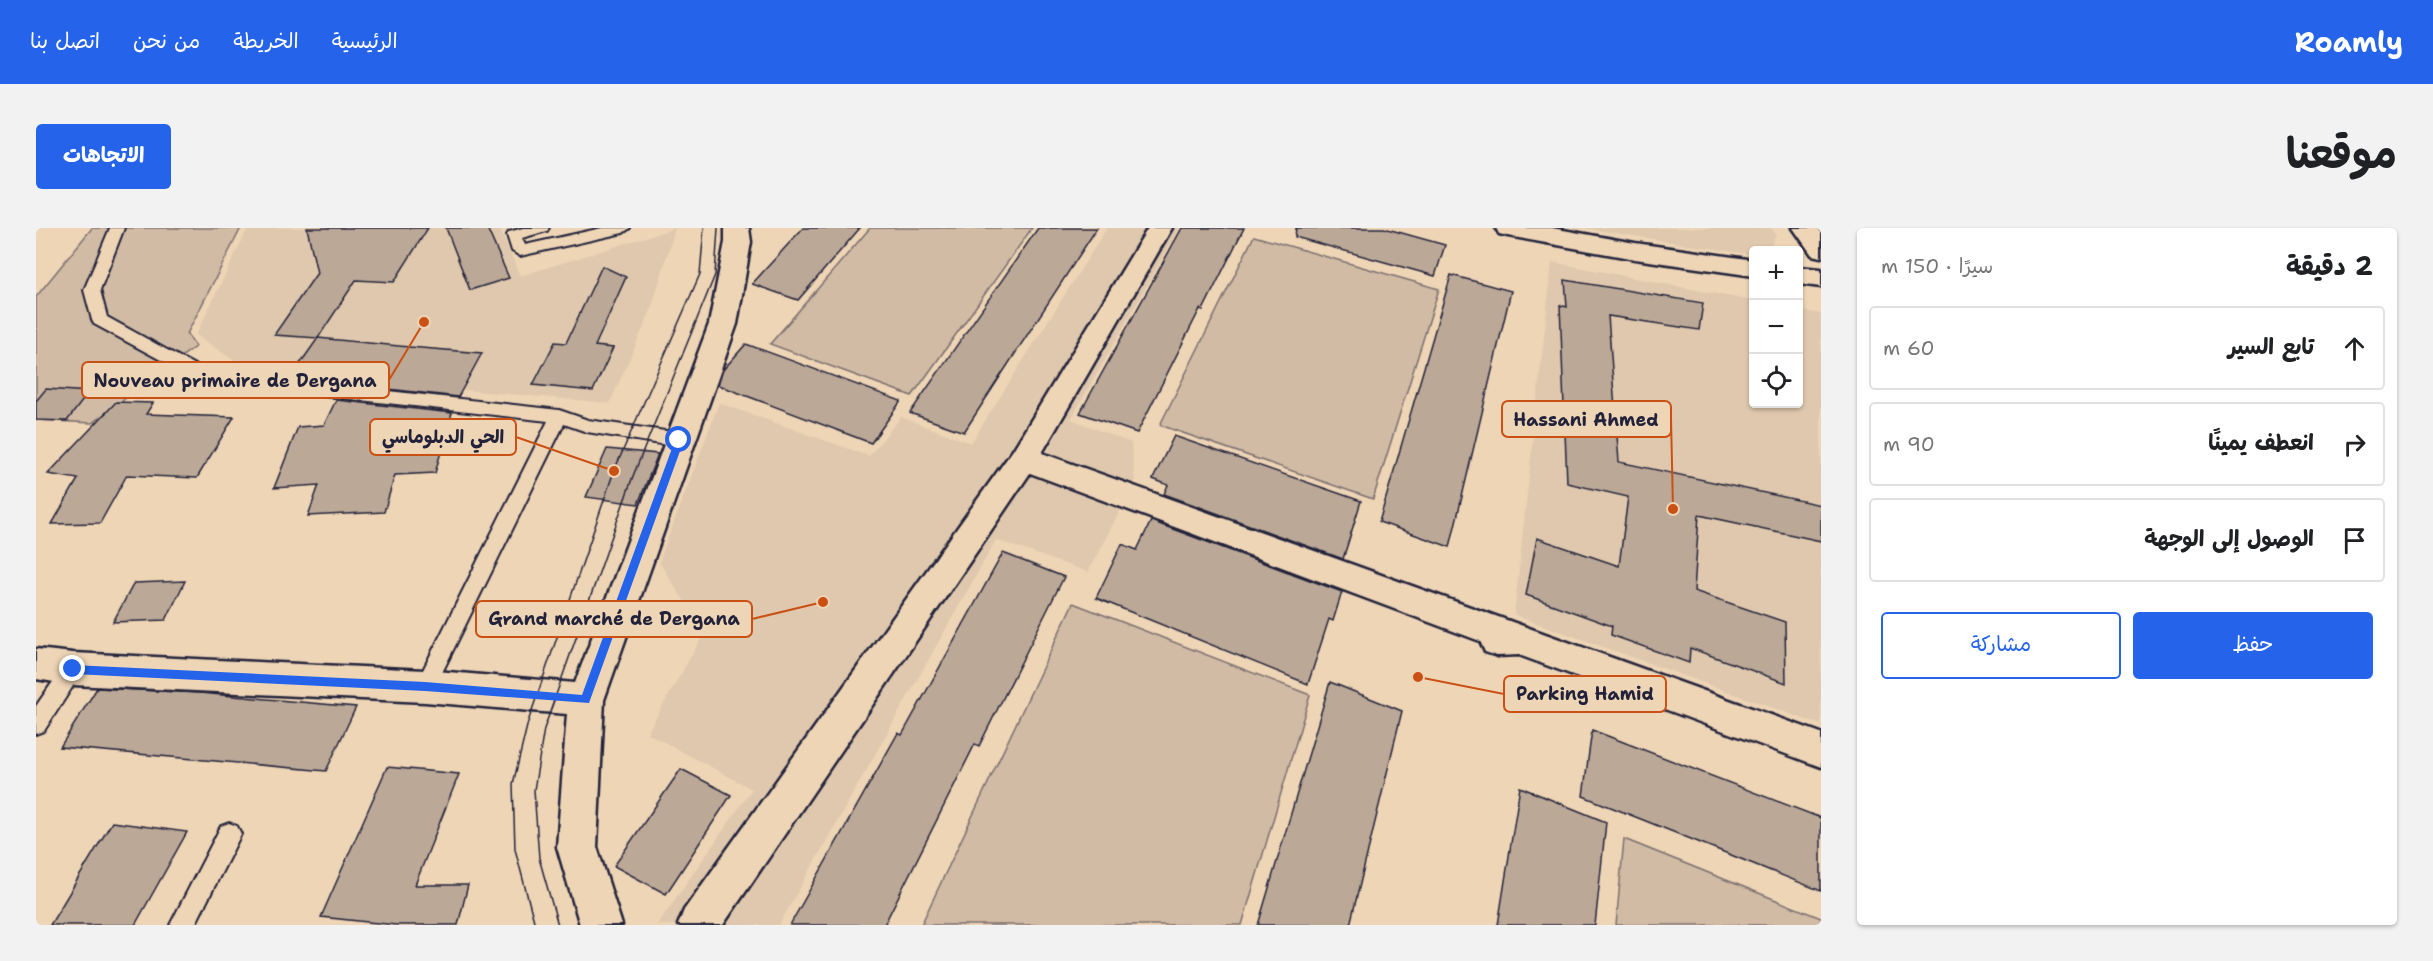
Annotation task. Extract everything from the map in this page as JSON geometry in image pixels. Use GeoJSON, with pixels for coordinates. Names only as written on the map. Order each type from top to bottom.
{"type":"FeatureCollection","features":[{"type":"Feature","properties":{"kind":"street"},"geometry":{"type":"LineString","coordinates":[[601,925],[577,847],[586,700],[723,324],[738,242],[737,228]]}},
{"type":"Feature","properties":{"kind":"street"},"geometry":{"type":"LineString","coordinates":[[699,925],[1024,458],[1160,228]]}},
{"type":"Feature","properties":{"kind":"street"},"geometry":{"type":"LineString","coordinates":[[1508,228],[1635,251],[1749,267]]}},
{"type":"Feature","properties":{"kind":"street"},"geometry":{"type":"LineString","coordinates":[[1805,228],[1821,249]]}},
{"type":"Feature","properties":{"kind":"street"},"geometry":{"type":"LineString","coordinates":[[1803,276],[1821,278]]}},
{"type":"Feature","properties":{"kind":"street"},"geometry":{"type":"LineString","coordinates":[[1024,458],[1821,750]]}},
{"type":"Feature","properties":{"kind":"street"},"geometry":{"type":"LineString","coordinates":[[1482,641],[1519,640]]}},
{"type":"Feature","properties":{"kind":"street"},"geometry":{"type":"LineString","coordinates":[[36,664],[73,669],[425,687],[586,700]]}},
{"type":"Feature","properties":{"kind":"lane"},"geometry":{"type":"LineString","coordinates":[[117,228],[92,290],[100,320],[196,372],[252,382],[559,416],[587,426],[679,440]]}},
{"type":"Feature","properties":{"kind":"lane"},"geometry":{"type":"LineString","coordinates":[[542,228],[514,235],[520,251],[623,228]]}},
{"type":"Feature","properties":{"kind":"lane"},"geometry":{"type":"LineString","coordinates":[[551,228],[567,241]]}},
{"type":"Feature","properties":{"kind":"lane"},"geometry":{"type":"LineString","coordinates":[[425,687],[559,416]]}},
{"type":"Feature","properties":{"kind":"lane"},"geometry":{"type":"LineString","coordinates":[[36,724],[73,669]]}},
{"type":"Feature","properties":{"kind":"lane"},"geometry":{"type":"LineString","coordinates":[[182,925],[230,834]]}},
{"type":"Feature","properties":{"kind":"shaded area"},"geometry":{"type":"Polygon","coordinates":[[[92,228],[241,228],[187,334],[196,346],[92,423],[36,420],[36,297],[92,228]]]}},
{"type":"Feature","properties":{"kind":"shaded area"},"geometry":{"type":"Polygon","coordinates":[[[248,228],[499,228],[520,276],[675,228],[651,310],[610,403],[250,371],[196,335],[248,228]]]}},
{"type":"Feature","properties":{"kind":"shaded area"},"geometry":{"type":"Polygon","coordinates":[[[870,228],[1032,228],[912,396],[770,344],[870,228]]]}},
{"type":"Feature","properties":{"kind":"shaded area"},"geometry":{"type":"Polygon","coordinates":[[[1107,228],[1180,228],[1071,419],[1131,443],[1135,482],[1088,572],[996,540],[779,925],[657,925],[752,789],[647,733],[705,632],[659,562],[719,403],[869,456],[901,417],[971,443],[1107,228]]]}},
{"type":"Feature","properties":{"kind":"shaded area"},"geometry":{"type":"Polygon","coordinates":[[[1583,228],[1771,228],[1776,234],[1771,246],[1749,246],[1749,254],[1583,228]]]}},
{"type":"Feature","properties":{"kind":"shaded area"},"geometry":{"type":"Polygon","coordinates":[[[1254,236],[1439,289],[1373,499],[1160,425],[1254,236]]]}},
{"type":"Feature","properties":{"kind":"shaded area"},"geometry":{"type":"Polygon","coordinates":[[[1552,262],[1749,300],[1749,408],[1803,408],[1803,311],[1821,314],[1821,725],[1514,615],[1552,262]]]}},
{"type":"Feature","properties":{"kind":"shaded area"},"geometry":{"type":"Polygon","coordinates":[[[1073,603],[1310,695],[1242,925],[921,925],[1073,603]]]}},
{"type":"Feature","properties":{"kind":"shaded area"},"geometry":{"type":"Polygon","coordinates":[[[1624,839],[1821,918],[1821,925],[1616,925],[1624,839]]]}},
{"type":"Feature","properties":{"kind":"building"},"geometry":{"type":"Polygon","coordinates":[[[307,228],[428,228],[394,282],[356,280],[318,338],[274,335],[317,273],[307,228]]]}},
{"type":"Feature","properties":{"kind":"building"},"geometry":{"type":"Polygon","coordinates":[[[446,228],[487,228],[509,278],[470,290],[446,228]]]}},
{"type":"Feature","properties":{"kind":"building"},"geometry":{"type":"Polygon","coordinates":[[[803,228],[860,228],[798,300],[752,284],[803,228]]]}},
{"type":"Feature","properties":{"kind":"building"},"geometry":{"type":"Polygon","coordinates":[[[1038,228],[1097,228],[964,432],[910,413],[1038,228]]]}},
{"type":"Feature","properties":{"kind":"building"},"geometry":{"type":"Polygon","coordinates":[[[1182,228],[1244,228],[1137,433],[1080,413],[1182,228]]]}},
{"type":"Feature","properties":{"kind":"building"},"geometry":{"type":"Polygon","coordinates":[[[1296,228],[1384,228],[1445,245],[1435,276],[1295,237],[1296,228]]]}},
{"type":"Feature","properties":{"kind":"building"},"geometry":{"type":"Polygon","coordinates":[[[602,266],[626,277],[595,346],[613,348],[593,391],[533,385],[555,342],[566,343],[602,266]]]}},
{"type":"Feature","properties":{"kind":"building"},"geometry":{"type":"Polygon","coordinates":[[[1451,275],[1511,291],[1450,547],[1379,522],[1451,275]]]}},
{"type":"Feature","properties":{"kind":"building"},"geometry":{"type":"Polygon","coordinates":[[[1565,280],[1703,303],[1699,330],[1608,316],[1619,462],[1821,505],[1821,541],[1699,515],[1694,591],[1785,622],[1786,683],[1690,648],[1689,663],[1611,635],[1612,626],[1526,595],[1537,538],[1619,566],[1628,497],[1567,483],[1560,305],[1567,307],[1565,280]]]}},
{"type":"Feature","properties":{"kind":"building"},"geometry":{"type":"Polygon","coordinates":[[[318,338],[482,353],[458,397],[344,384],[349,373],[297,368],[318,338]]]}},
{"type":"Feature","properties":{"kind":"building"},"geometry":{"type":"Polygon","coordinates":[[[746,344],[901,401],[871,443],[718,385],[723,370],[746,344]]]}},
{"type":"Feature","properties":{"kind":"building"},"geometry":{"type":"Polygon","coordinates":[[[46,389],[89,392],[67,421],[36,420],[36,401],[46,389]]]}},
{"type":"Feature","properties":{"kind":"building"},"geometry":{"type":"Polygon","coordinates":[[[336,400],[452,413],[435,473],[395,475],[384,512],[308,516],[319,485],[274,488],[298,427],[324,425],[336,400]]]}},
{"type":"Feature","properties":{"kind":"building"},"geometry":{"type":"Polygon","coordinates":[[[116,402],[153,403],[146,414],[234,417],[197,478],[127,475],[100,523],[52,524],[78,479],[48,474],[116,402]]]}},
{"type":"Feature","properties":{"kind":"building"},"geometry":{"type":"Polygon","coordinates":[[[1174,436],[1361,501],[1343,559],[1164,494],[1168,485],[1153,479],[1174,436]]]}},
{"type":"Feature","properties":{"kind":"building"},"geometry":{"type":"Polygon","coordinates":[[[607,449],[658,454],[638,504],[586,497],[607,449]]]}},
{"type":"Feature","properties":{"kind":"building"},"geometry":{"type":"Polygon","coordinates":[[[1151,521],[1342,592],[1333,621],[1329,619],[1308,684],[1096,598],[1122,544],[1137,550],[1151,521]]]}},
{"type":"Feature","properties":{"kind":"building"},"geometry":{"type":"Polygon","coordinates":[[[1003,553],[1064,577],[979,746],[975,744],[884,925],[790,925],[898,733],[902,735],[1003,553]]]}},
{"type":"Feature","properties":{"kind":"building"},"geometry":{"type":"Polygon","coordinates":[[[185,581],[166,620],[113,622],[134,583],[185,581]]]}},
{"type":"Feature","properties":{"kind":"building"},"geometry":{"type":"Polygon","coordinates":[[[1330,682],[1402,711],[1350,925],[1258,925],[1330,682]]]}},
{"type":"Feature","properties":{"kind":"building"},"geometry":{"type":"Polygon","coordinates":[[[97,688],[200,693],[356,707],[326,771],[60,747],[97,688]]]}},
{"type":"Feature","properties":{"kind":"building"},"geometry":{"type":"Polygon","coordinates":[[[1592,730],[1821,818],[1821,891],[1583,796],[1592,730]]]}},
{"type":"Feature","properties":{"kind":"building"},"geometry":{"type":"Polygon","coordinates":[[[387,767],[459,774],[415,885],[468,885],[458,925],[396,925],[321,917],[387,767]]]}},
{"type":"Feature","properties":{"kind":"building"},"geometry":{"type":"Polygon","coordinates":[[[681,769],[731,795],[666,894],[614,866],[681,769]]]}},
{"type":"Feature","properties":{"kind":"building"},"geometry":{"type":"Polygon","coordinates":[[[1520,787],[1606,822],[1595,925],[1498,925],[1520,787]]]}},
{"type":"Feature","properties":{"kind":"building"},"geometry":{"type":"Polygon","coordinates":[[[112,822],[187,832],[135,925],[50,925],[112,822]]]}},
{"type":"Feature","properties":{"kind":"tram line"},"geometry":{"type":"LineString","coordinates":[[535,925],[515,849],[513,784],[528,722],[614,471],[700,274],[704,228]]}},
{"type":"Feature","properties":{"kind":"tram line"},"geometry":{"type":"LineString","coordinates":[[558,925],[539,858],[534,790],[544,729],[633,476],[715,275],[718,228]]}},
{"type":"Feature","properties":{"kind":"place","name":"Nouveau primaire de Dergana"},"geometry":{"type":"Point","coordinates":[424,322]}},
{"type":"Feature","properties":{"kind":"place","name":"الحي الدبلوماسي"},"geometry":{"type":"Point","coordinates":[614,471]}},
{"type":"Feature","properties":{"kind":"place","name":"Hassani Ahmed"},"geometry":{"type":"Point","coordinates":[1673,509]}},
{"type":"Feature","properties":{"kind":"place","name":"Grand marché de Dergana"},"geometry":{"type":"Point","coordinates":[823,602]}},
{"type":"Feature","properties":{"kind":"place","name":"Parking Hamid"},"geometry":{"type":"Point","coordinates":[1418,677]}},
{"type":"Feature","properties":{"kind":"route"},"geometry":{"type":"LineString","coordinates":[[73,669],[425,687],[586,700],[679,440]]}}]}
